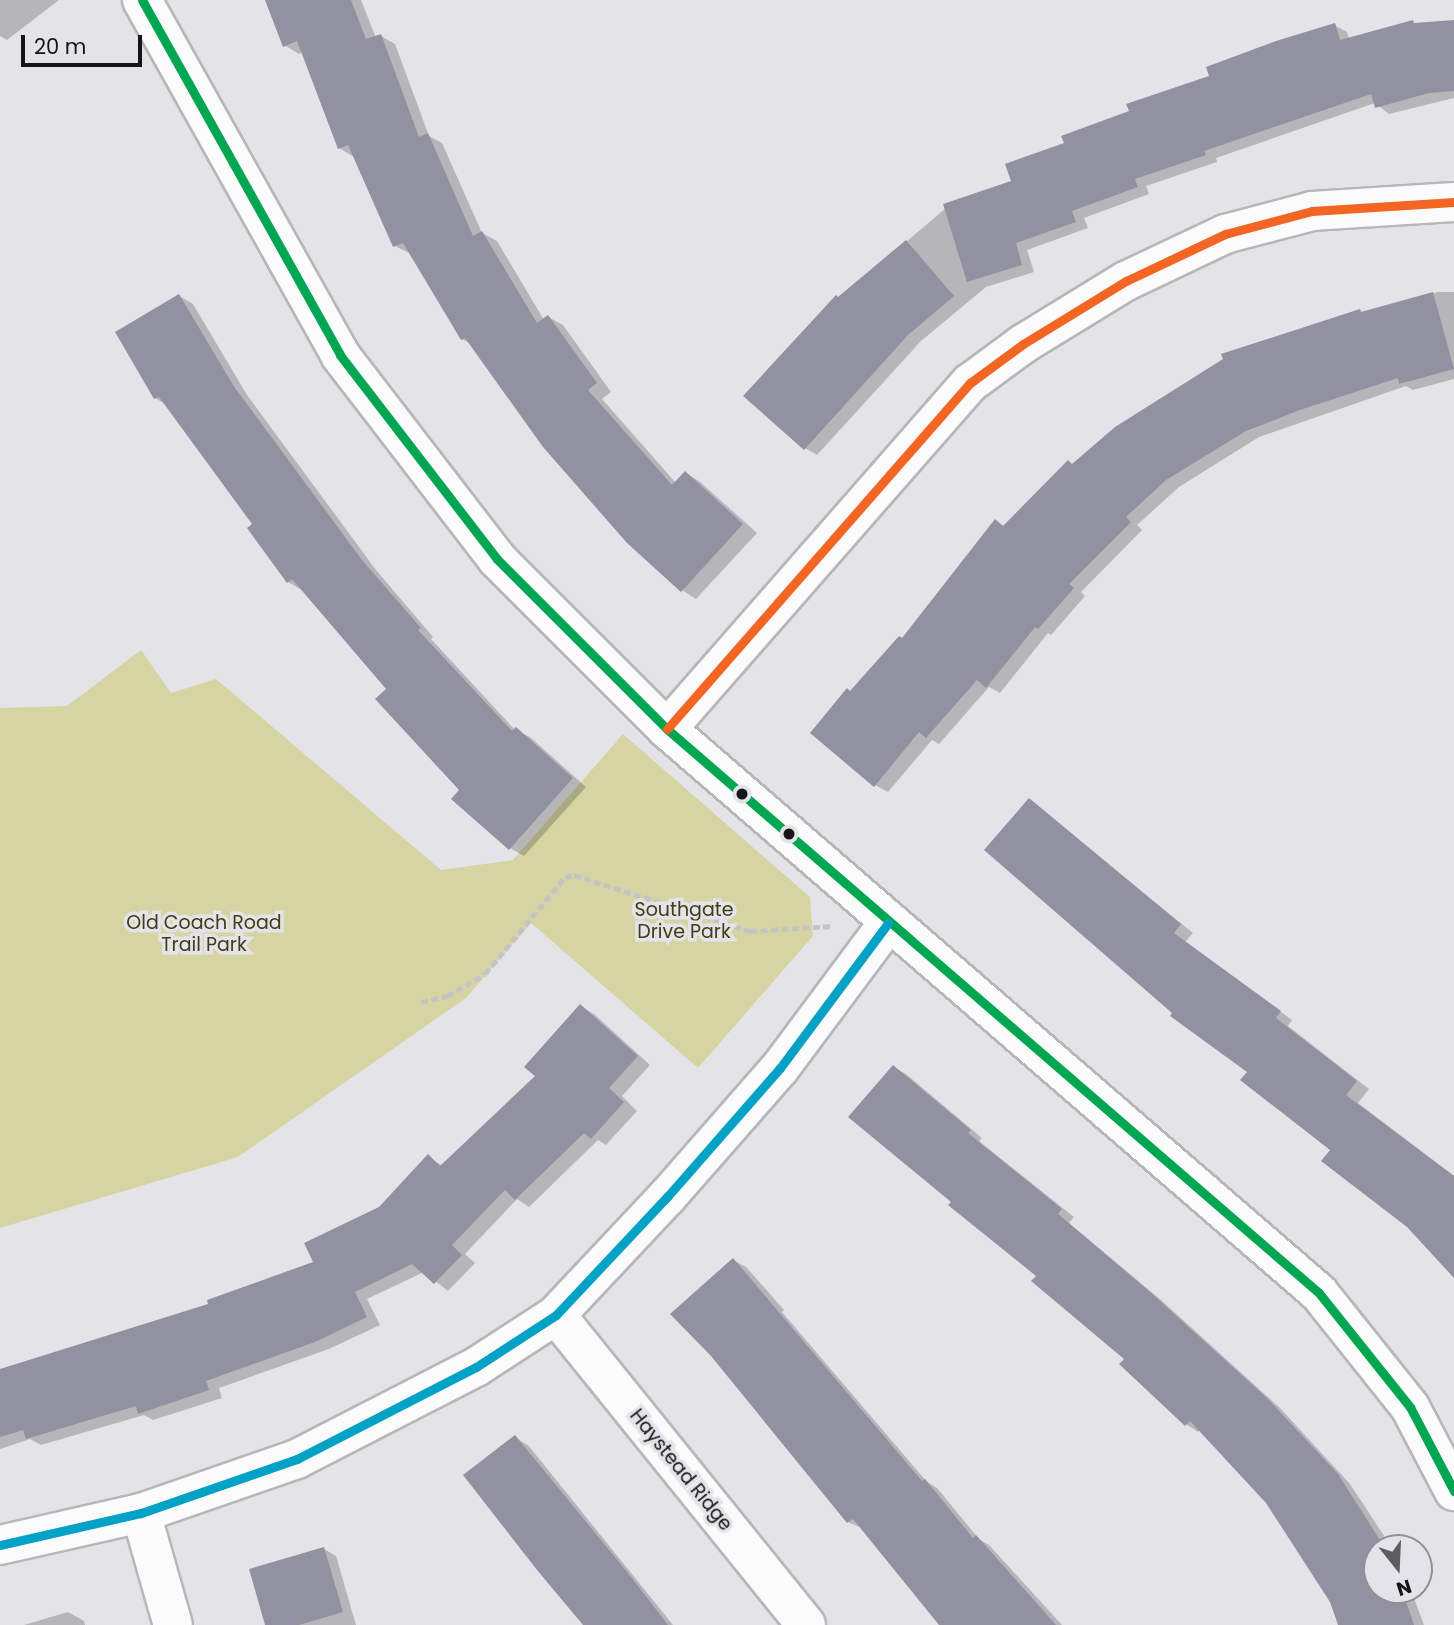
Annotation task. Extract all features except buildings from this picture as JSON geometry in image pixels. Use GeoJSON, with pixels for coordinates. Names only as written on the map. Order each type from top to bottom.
{"type":"FeatureCollection","features":[{"type":"Feature","properties":{"kind":"street"},"geometry":{"type":"LineString","coordinates":[[142,0],[340,355],[497,559],[667,729],[888,923],[1319,1293],[1410,1407],[1454,1490]]}},
{"type":"Feature","properties":{"kind":"street"},"geometry":{"type":"LineString","coordinates":[[667,729],[970,383],[1023,344],[1126,281],[1225,234],[1312,211],[1454,202]]}},
{"type":"Feature","properties":{"kind":"street"},"geometry":{"type":"LineString","coordinates":[[0,1545],[141,1513],[296,1459],[476,1367],[556,1315],[667,1197],[780,1068],[888,923]]}},
{"type":"Feature","properties":{"kind":"street","name":"Haystead Ridge"},"geometry":{"type":"LineString","coordinates":[[556,1315],[806,1625]]}},
{"type":"Feature","properties":{"kind":"street"},"geometry":{"type":"LineString","coordinates":[[141,1513],[173,1625]]}},
{"type":"Feature","properties":{"kind":"path"},"geometry":{"type":"LineString","coordinates":[[421,1002],[447,996],[485,974],[565,877],[574,875],[592,878],[750,931],[888,923]]}},
{"type":"Feature","properties":{"kind":"green space","name":"Old Coach Road Trail Park"},"geometry":{"type":"Polygon","coordinates":[[[141,650],[171,693],[216,679],[441,870],[513,860],[623,734],[810,897],[813,936],[698,1068],[531,923],[466,998],[238,1157],[0,1228],[0,708],[67,706],[141,650]]]}},
{"type":"Feature","properties":{"kind":"transit line"},"geometry":{"type":"LineString","coordinates":[[142,0],[340,355],[497,559],[667,729],[1319,1293],[1410,1407],[1454,1491]]}},
{"type":"Feature","properties":{"kind":"transit line"},"geometry":{"type":"LineString","coordinates":[[667,729],[970,383],[1023,344],[1126,281],[1225,234],[1312,211],[1454,202]]}},
{"type":"Feature","properties":{"kind":"transit line"},"geometry":{"type":"LineString","coordinates":[[0,1545],[141,1513],[297,1459],[476,1367],[556,1315],[667,1197],[780,1068],[888,923]]}},
{"type":"Feature","properties":{"kind":"park label","name":"Southgate Drive Park"},"geometry":{"type":"Point","coordinates":[684,921]}}]}
